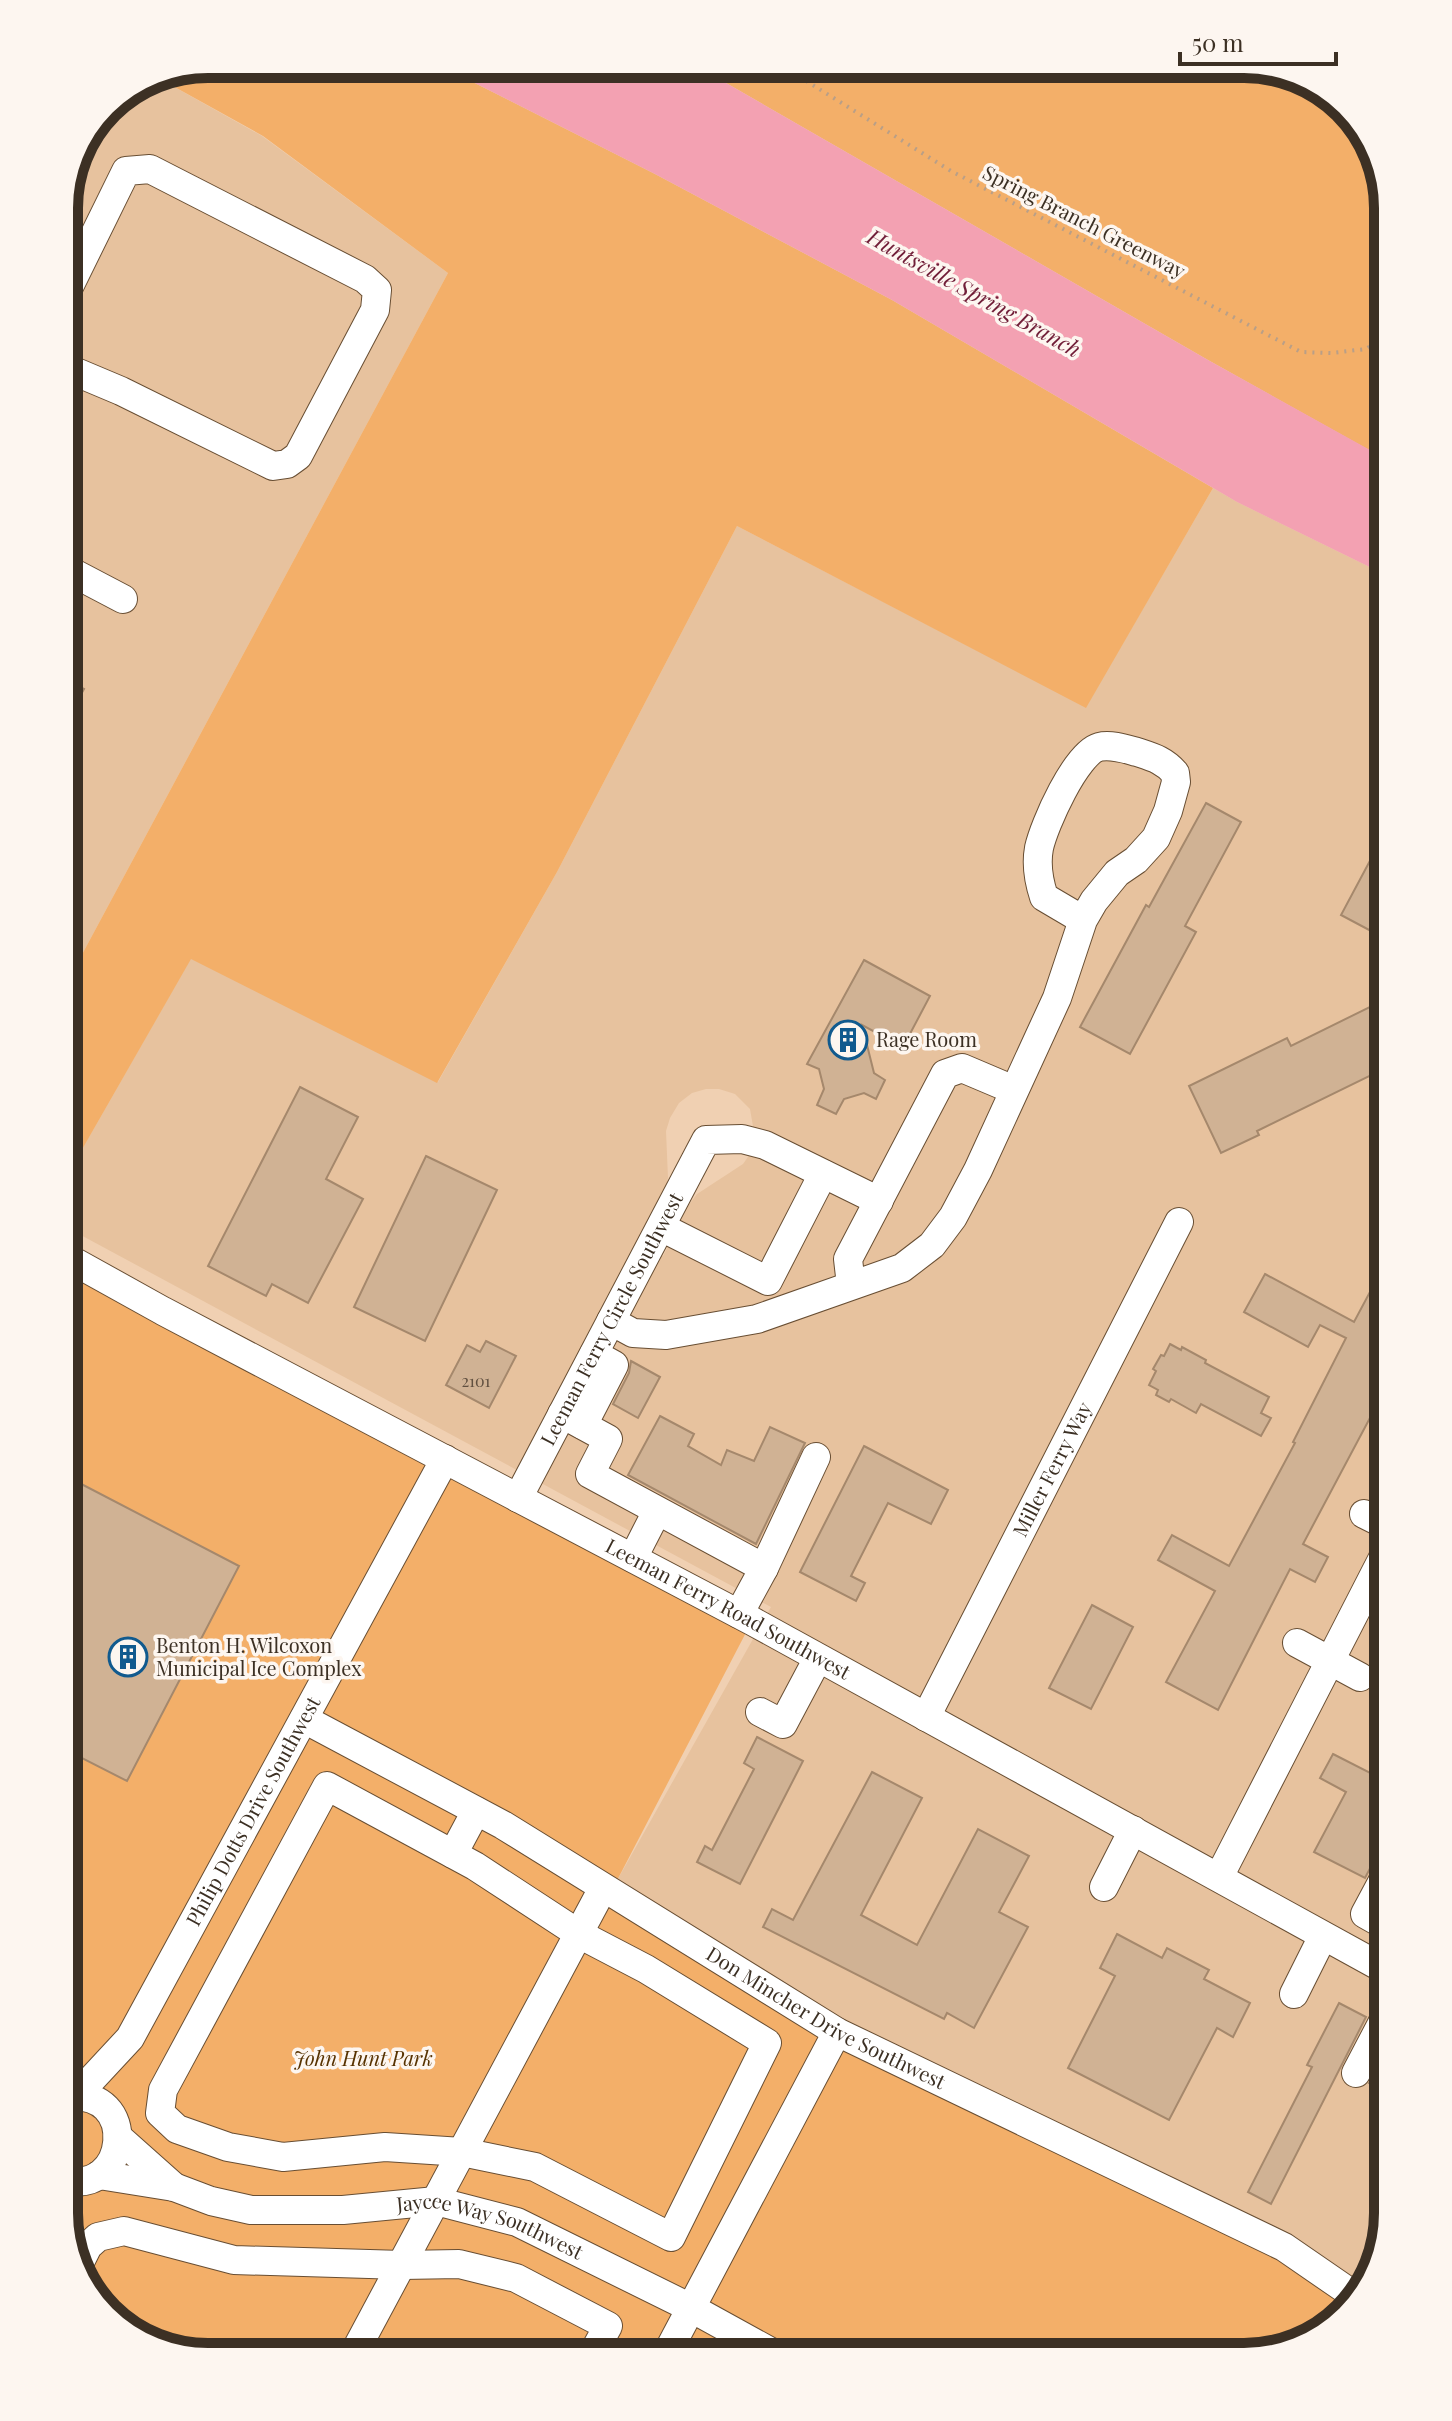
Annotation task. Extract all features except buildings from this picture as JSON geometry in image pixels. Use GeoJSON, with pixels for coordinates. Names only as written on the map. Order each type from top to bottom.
{"type":"FeatureCollection","features":[{"type":"Feature","properties":{"kind":"street"},"geometry":{"type":"LineString","coordinates":[[78,269],[126,171],[150,169],[365,279],[377,290],[375,310],[298,456],[287,464],[273,466],[78,373]]}},
{"type":"Feature","properties":{"kind":"street"},"geometry":{"type":"LineString","coordinates":[[78,575],[123,599]]}},
{"type":"Feature","properties":{"kind":"street"},"geometry":{"type":"LineString","coordinates":[[611,1321],[633,1333],[666,1335],[757,1319],[902,1268],[932,1245],[959,1205],[1057,998],[1083,920],[1117,873],[1136,860],[1156,838],[1176,782],[1175,773],[1156,758],[1122,748],[1098,747],[1083,759],[1048,823],[1039,850],[1039,881],[1044,897],[1083,920]]}},
{"type":"Feature","properties":{"kind":"street"},"geometry":{"type":"LineString","coordinates":[[851,1285],[848,1259],[945,1074],[962,1068],[1014,1090]]}},
{"type":"Feature","properties":{"kind":"street","name":"Leeman Ferry Circle Southwest"},"geometry":{"type":"LineString","coordinates":[[518,1498],[572,1420],[594,1354],[706,1140],[742,1139],[765,1145],[823,1174]]}},
{"type":"Feature","properties":{"kind":"street"},"geometry":{"type":"LineString","coordinates":[[768,1281],[823,1174],[879,1201]]}},
{"type":"Feature","properties":{"kind":"street","name":"Miller Ferry Way"},"geometry":{"type":"LineString","coordinates":[[926,1717],[1179,1222]]}},
{"type":"Feature","properties":{"kind":"street"},"geometry":{"type":"LineString","coordinates":[[661,1227],[788,1293],[792,1306]]}},
{"type":"Feature","properties":{"kind":"street","name":"Leeman Ferry Road Southwest"},"geometry":{"type":"LineString","coordinates":[[78,1264],[739,1614],[1374,1963]]}},
{"type":"Feature","properties":{"kind":"street"},"geometry":{"type":"LineString","coordinates":[[572,1420],[608,1439],[590,1474],[764,1568]]}},
{"type":"Feature","properties":{"kind":"street"},"geometry":{"type":"LineString","coordinates":[[739,1614],[816,1457]]}},
{"type":"Feature","properties":{"kind":"street","name":"Philip Dotts Drive Southwest"},"geometry":{"type":"LineString","coordinates":[[99,2175],[110,2165],[117,2151],[114,2090],[130,2038],[445,1459]]}},
{"type":"Feature","properties":{"kind":"street"},"geometry":{"type":"LineString","coordinates":[[633,1558],[657,1511]]}},
{"type":"Feature","properties":{"kind":"street"},"geometry":{"type":"LineString","coordinates":[[1219,1877],[1374,1575]]}},
{"type":"Feature","properties":{"kind":"street"},"geometry":{"type":"LineString","coordinates":[[1297,1643],[1360,1677]]}},
{"type":"Feature","properties":{"kind":"street"},"geometry":{"type":"LineString","coordinates":[[760,1712],[783,1724],[818,1658]]}},
{"type":"Feature","properties":{"kind":"street","name":"Don Mincher Drive Southwest"},"geometry":{"type":"LineString","coordinates":[[304,1719],[503,1825],[837,2032],[1284,2247],[1347,2292]]}},
{"type":"Feature","properties":{"kind":"street"},"geometry":{"type":"LineString","coordinates":[[327,1786],[475,1866],[579,1934],[646,1969],[767,2043],[671,2237],[535,2167],[462,2152],[385,2147],[283,2157],[228,2147],[177,2129],[160,2113],[163,2090],[327,1786]]}},
{"type":"Feature","properties":{"kind":"street"},"geometry":{"type":"LineString","coordinates":[[453,1854],[476,1811]]}},
{"type":"Feature","properties":{"kind":"street"},"geometry":{"type":"LineString","coordinates":[[1104,1887],[1133,1830]]}},
{"type":"Feature","properties":{"kind":"street"},"geometry":{"type":"LineString","coordinates":[[360,2343],[603,1888]]}},
{"type":"Feature","properties":{"kind":"street"},"geometry":{"type":"LineString","coordinates":[[1374,1897],[1365,1914],[1374,1919]]}},
{"type":"Feature","properties":{"kind":"street"},"geometry":{"type":"LineString","coordinates":[[1294,1994],[1323,1936]]}},
{"type":"Feature","properties":{"kind":"street"},"geometry":{"type":"LineString","coordinates":[[672,2343],[837,2032]]}},
{"type":"Feature","properties":{"kind":"street","name":"Philip Dotts Drive Southwest"},"geometry":{"type":"LineString","coordinates":[[78,2087],[130,2038]]}},
{"type":"Feature","properties":{"kind":"street"},"geometry":{"type":"LineString","coordinates":[[1356,2073],[1374,2039]]}},
{"type":"Feature","properties":{"kind":"street","name":"Jaycee Way Southwest"},"geometry":{"type":"LineString","coordinates":[[78,2097],[102,2104],[115,2126],[174,2187]]}},
{"type":"Feature","properties":{"kind":"street"},"geometry":{"type":"LineString","coordinates":[[78,2181],[99,2175]]}},
{"type":"Feature","properties":{"kind":"street","name":"Jaycee Way Southwest"},"geometry":{"type":"LineString","coordinates":[[99,2175],[174,2187],[211,2201],[251,2210],[343,2210],[436,2201],[517,2222],[755,2343]]}},
{"type":"Feature","properties":{"kind":"street"},"geometry":{"type":"LineString","coordinates":[[84,2253],[98,2237],[124,2231],[234,2260],[459,2264],[516,2278],[608,2326],[599,2343]]}},
{"type":"Feature","properties":{"kind":"path","name":"Spring Branch Greenway"},"geometry":{"type":"LineString","coordinates":[[802,78],[964,178],[1301,352],[1366,349],[1374,344]]}},
{"type":"Feature","properties":{"kind":"shaded area"},"geometry":{"type":"Polygon","coordinates":[[[169,84],[262,136],[448,273],[78,962],[78,199],[88,158],[116,116],[136,100],[169,84]]]}},
{"type":"Feature","properties":{"kind":"shaded area"},"geometry":{"type":"Polygon","coordinates":[[[1213,488],[1374,569],[1374,2213],[1370,2247],[1351,2287],[837,2032],[610,1893],[771,1607],[78,1234],[78,1156],[191,958],[438,1082],[557,872],[737,526],[1086,707],[1213,488]],[[706,1089],[692,1093],[679,1103],[666,1131],[668,1178],[663,1200],[640,1245],[663,1256],[697,1194],[743,1164],[752,1151],[755,1138],[750,1109],[735,1094],[706,1089]]]}},
{"type":"Feature","properties":{"kind":"green space"},"geometry":{"type":"Polygon","coordinates":[[[208,78],[465,78],[655,174],[892,300],[1213,488],[1086,708],[737,526],[557,872],[437,1083],[191,959],[78,1157],[78,962],[448,273],[263,136],[170,84],[208,78]]]}},
{"type":"Feature","properties":{"kind":"green space"},"geometry":{"type":"Polygon","coordinates":[[[717,78],[1253,78],[1270,80],[1302,91],[1342,122],[1361,150],[1370,174],[1374,208],[1374,453],[717,78]]]}},
{"type":"Feature","properties":{"kind":"green space","name":"John Hunt Park"},"geometry":{"type":"Polygon","coordinates":[[[78,1261],[752,1621],[611,1892],[837,2032],[1284,2247],[1346,2293],[1336,2305],[1302,2330],[1270,2341],[1244,2343],[199,2343],[182,2341],[150,2330],[122,2311],[91,2271],[80,2239],[78,2213],[78,1261]]]}},
{"type":"Feature","properties":{"kind":"water","name":"Huntsville Spring Branch"},"geometry":{"type":"Polygon","coordinates":[[[465,78],[717,78],[1374,452],[1374,569],[1237,502],[892,300],[655,174],[465,78]]]}},
{"type":"Feature","properties":{"kind":"place","name":"Rage Room"},"geometry":{"type":"Point","coordinates":[848,1040]}},
{"type":"Feature","properties":{"kind":"place","name":"Benton H. Wilcoxon Municipal Ice Complex"},"geometry":{"type":"Point","coordinates":[128,1657]}}]}
